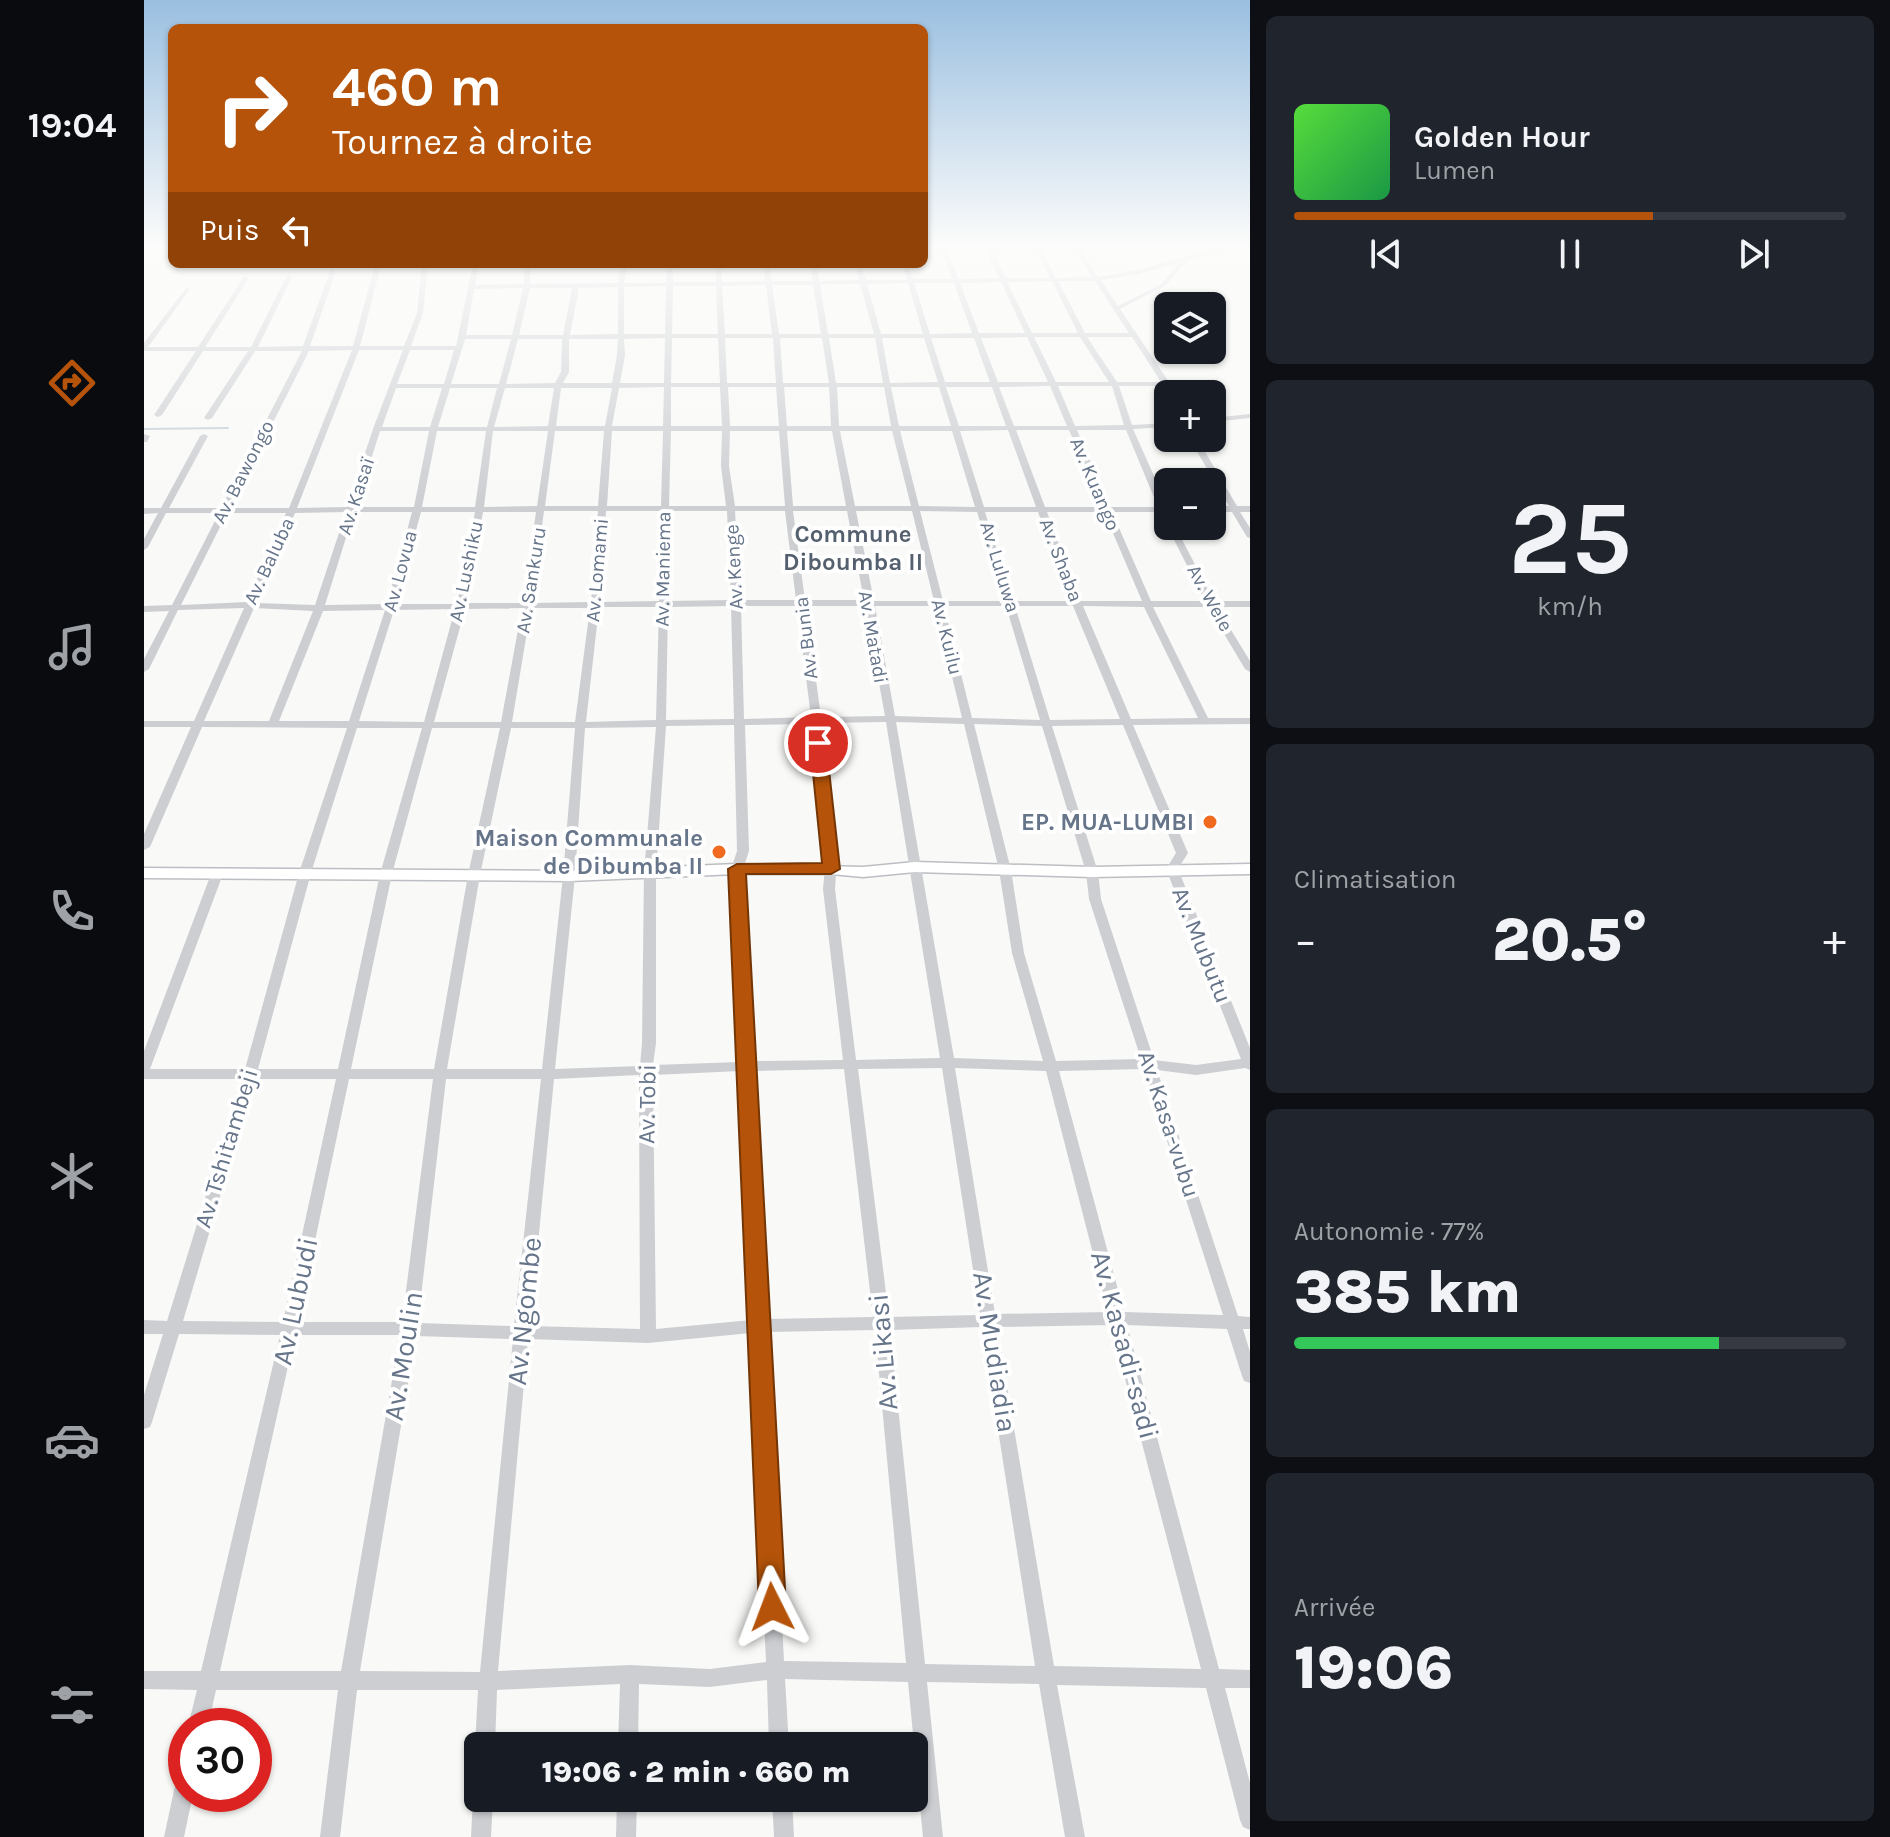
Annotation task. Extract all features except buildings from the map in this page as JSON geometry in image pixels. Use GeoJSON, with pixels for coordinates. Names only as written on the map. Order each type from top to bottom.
{"type":"FeatureCollection","features":[{"type":"Feature","properties":{"kind":"highway"},"geometry":{"type":"LineString","coordinates":[[144,873],[569,876],[737,869],[863,872],[915,867],[1092,872],[1250,869]]}},
{"type":"Feature","properties":{"kind":"street"},"geometry":{"type":"LineString","coordinates":[[144,349],[156,332]]}},
{"type":"Feature","properties":{"kind":"street"},"geometry":{"type":"LineString","coordinates":[[158,415],[212,332]]}},
{"type":"Feature","properties":{"kind":"street"},"geometry":{"type":"LineString","coordinates":[[208,418],[262,332]]}},
{"type":"Feature","properties":{"kind":"street","name":"Av. Bawongo"},"geometry":{"type":"LineString","coordinates":[[144,669],[312,332]]}},
{"type":"Feature","properties":{"kind":"street","name":"Av. Baluba"},"geometry":{"type":"LineString","coordinates":[[144,847],[291,512],[361,332]]}},
{"type":"Feature","properties":{"kind":"street","name":"Av. Kasaï"},"geometry":{"type":"LineString","coordinates":[[273,724],[319,608],[377,429],[413,332]]}},
{"type":"Feature","properties":{"kind":"street","name":"Av. Lovua"},"geometry":{"type":"LineString","coordinates":[[305,873],[391,606],[417,511],[434,427],[463,332]]}},
{"type":"Feature","properties":{"kind":"street","name":"Av. Lushiku"},"geometry":{"type":"LineString","coordinates":[[386,874],[461,606],[479,511],[490,428],[516,332]]}},
{"type":"Feature","properties":{"kind":"street","name":"Av. Sankuru"},"geometry":{"type":"LineString","coordinates":[[474,875],[527,606],[558,385],[565,372],[567,332]]}},
{"type":"Feature","properties":{"kind":"street","name":"Av. Lomami"},"geometry":{"type":"LineString","coordinates":[[569,876],[608,429],[621,355],[619,332]]}},
{"type":"Feature","properties":{"kind":"street","name":"Av. Maniema"},"geometry":{"type":"LineString","coordinates":[[650,873],[661,724],[669,332]]}},
{"type":"Feature","properties":{"kind":"street","name":"Av. Kenge"},"geometry":{"type":"LineString","coordinates":[[722,332],[725,466],[731,508],[740,720],[743,851],[737,869],[778,1732]]}},
{"type":"Feature","properties":{"kind":"street","name":"Av. Bunia"},"geometry":{"type":"LineString","coordinates":[[775,332],[789,509],[825,788],[831,869]]}},
{"type":"Feature","properties":{"kind":"street","name":"Av. Matadi"},"geometry":{"type":"LineString","coordinates":[[825,332],[833,384],[835,426],[915,867]]}},
{"type":"Feature","properties":{"kind":"street","name":"Av. Kuilu"},"geometry":{"type":"LineString","coordinates":[[876,332],[895,426],[1005,870]]}},
{"type":"Feature","properties":{"kind":"street","name":"Av. Luluwa"},"geometry":{"type":"LineString","coordinates":[[923,332],[983,511],[1092,872]]}},
{"type":"Feature","properties":{"kind":"street","name":"Av. Shaba"},"geometry":{"type":"LineString","coordinates":[[977,332],[1076,602],[1182,853],[1172,869]]}},
{"type":"Feature","properties":{"kind":"street","name":"Av. Kuango"},"geometry":{"type":"LineString","coordinates":[[1028,332],[1147,603],[1204,721]]}},
{"type":"Feature","properties":{"kind":"street"},"geometry":{"type":"LineString","coordinates":[[1081,332],[1115,385],[1129,428],[1154,483]]}},
{"type":"Feature","properties":{"kind":"street"},"geometry":{"type":"LineString","coordinates":[[1132,332],[1163,380]]}},
{"type":"Feature","properties":{"kind":"street"},"geometry":{"type":"LineString","coordinates":[[462,337],[1134,335]]}},
{"type":"Feature","properties":{"kind":"street"},"geometry":{"type":"LineString","coordinates":[[144,349],[460,348]]}},
{"type":"Feature","properties":{"kind":"street"},"geometry":{"type":"LineString","coordinates":[[393,386],[1154,384]]}},
{"type":"Feature","properties":{"kind":"street"},"geometry":{"type":"LineString","coordinates":[[1226,419],[1250,416]]}},
{"type":"Feature","properties":{"kind":"street"},"geometry":{"type":"LineString","coordinates":[[377,429],[1154,426]]}},
{"type":"Feature","properties":{"kind":"street"},"geometry":{"type":"LineString","coordinates":[[144,547],[204,436]]}},
{"type":"Feature","properties":{"kind":"street"},"geometry":{"type":"LineString","coordinates":[[1201,452],[1250,535]]}},
{"type":"Feature","properties":{"kind":"street"},"geometry":{"type":"LineString","coordinates":[[144,511],[731,508],[1154,510]]}},
{"type":"Feature","properties":{"kind":"street"},"geometry":{"type":"LineString","coordinates":[[1226,509],[1250,509]]}},
{"type":"Feature","properties":{"kind":"street","name":"Av. Wele"},"geometry":{"type":"LineString","coordinates":[[1178,540],[1211,604],[1250,669]]}},
{"type":"Feature","properties":{"kind":"street"},"geometry":{"type":"LineString","coordinates":[[144,609],[248,605],[319,608],[867,602],[1250,604]]}},
{"type":"Feature","properties":{"kind":"street"},"geometry":{"type":"LineString","coordinates":[[144,724],[580,725],[888,719],[1046,723],[1250,721]]}},
{"type":"Feature","properties":{"kind":"street","name":"Av. Mudiadia"},"geometry":{"type":"LineString","coordinates":[[915,867],[1045,1673],[1075,1837]]}},
{"type":"Feature","properties":{"kind":"street","name":"Av. Likasi"},"geometry":{"type":"LineString","coordinates":[[831,869],[829,889],[882,1325],[914,1674],[933,1837]]}},
{"type":"Feature","properties":{"kind":"street","name":"Av. Mubutu"},"geometry":{"type":"LineString","coordinates":[[1172,869],[1250,1064]]}},
{"type":"Feature","properties":{"kind":"street","name":"Av. Kasadi-sadi"},"geometry":{"type":"LineString","coordinates":[[1005,870],[1018,953],[1051,1066],[1250,1820]]}},
{"type":"Feature","properties":{"kind":"street","name":"Av. Kasa-vubu"},"geometry":{"type":"LineString","coordinates":[[1092,872],[1095,899],[1250,1376]]}},
{"type":"Feature","properties":{"kind":"street","name":"Av. Tshitambeji"},"geometry":{"type":"LineString","coordinates":[[144,1422],[250,1074],[305,873]]}},
{"type":"Feature","properties":{"kind":"street","name":"Av. Tobi"},"geometry":{"type":"LineString","coordinates":[[648,1336],[646,1071],[649,1043],[650,873]]}},
{"type":"Feature","properties":{"kind":"street"},"geometry":{"type":"LineString","coordinates":[[217,874],[144,1071],[548,1074],[747,1066],[947,1063],[1051,1066],[1151,1064],[1196,1070],[1250,1064]]}},
{"type":"Feature","properties":{"kind":"street","name":"Av. Lubudi"},"geometry":{"type":"LineString","coordinates":[[202,1708],[289,1328],[386,874]]}},
{"type":"Feature","properties":{"kind":"street","name":"Av. Moulin"},"geometry":{"type":"LineString","coordinates":[[330,1837],[349,1680],[409,1329],[440,1074],[474,875]]}},
{"type":"Feature","properties":{"kind":"street","name":"Av. Ngombe"},"geometry":{"type":"LineString","coordinates":[[486,1732],[521,1334],[569,876]]}},
{"type":"Feature","properties":{"kind":"street"},"geometry":{"type":"LineString","coordinates":[[144,1327],[409,1329],[648,1336],[759,1326],[1117,1318],[1250,1323]]}},
{"type":"Feature","properties":{"kind":"street"},"geometry":{"type":"LineString","coordinates":[[144,1680],[488,1681],[630,1674],[710,1678],[775,1670],[1250,1679]]}},
{"type":"Feature","properties":{"kind":"street"},"geometry":{"type":"LineString","coordinates":[[628,1732],[630,1674]]}},
{"type":"Feature","properties":{"kind":"street"},"geometry":{"type":"LineString","coordinates":[[174,1837],[179,1812]]}},
{"type":"Feature","properties":{"kind":"street"},"geometry":{"type":"LineString","coordinates":[[481,1837],[482,1812]]}},
{"type":"Feature","properties":{"kind":"street"},"geometry":{"type":"LineString","coordinates":[[626,1837],[627,1812]]}},
{"type":"Feature","properties":{"kind":"street"},"geometry":{"type":"LineString","coordinates":[[783,1812],[784,1837]]}},
{"type":"Feature","properties":{"kind":"waterway"},"geometry":{"type":"LineString","coordinates":[[144,429],[228,428]]}},
{"type":"Feature","properties":{"kind":"place","name":"EP. MUA-LUMBI"},"geometry":{"type":"Point","coordinates":[1210,822]}},
{"type":"Feature","properties":{"kind":"place","name":"Maison Communale de Dibumba II"},"geometry":{"type":"Point","coordinates":[719,852]}},
{"type":"Feature","properties":{"kind":"district","name":"Commune Diboumba II"},"geometry":{"type":"Point","coordinates":[853,548]}},
{"type":"Feature","properties":{"kind":"route"},"geometry":{"type":"LineString","coordinates":[[772,1607],[737,869],[831,869],[818,743]]}}]}
